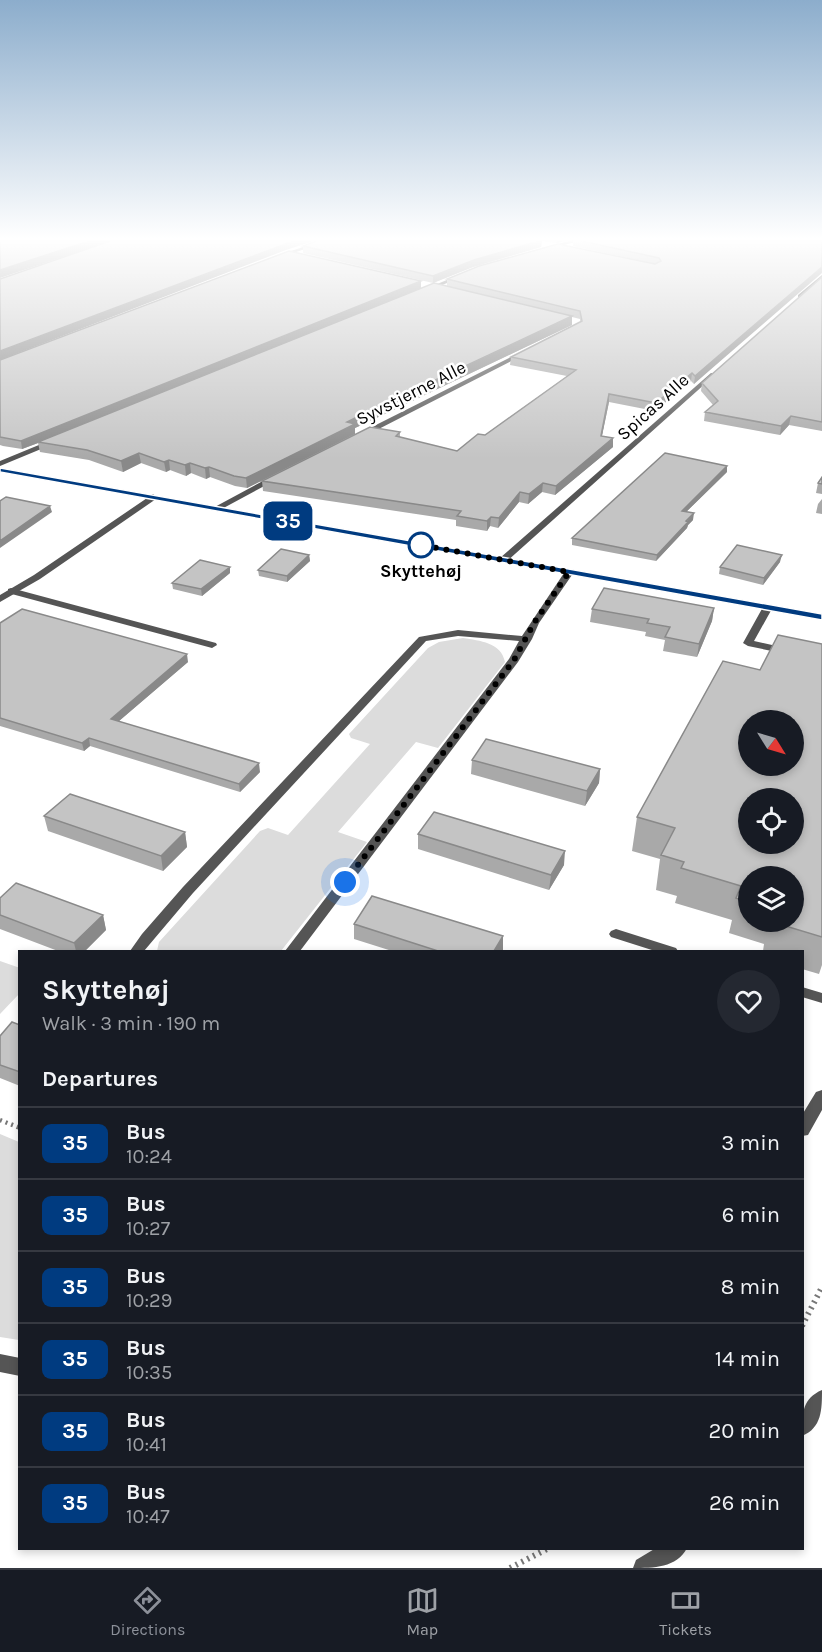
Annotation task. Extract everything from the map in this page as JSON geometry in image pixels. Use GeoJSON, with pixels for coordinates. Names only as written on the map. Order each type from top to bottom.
{"type":"FeatureCollection","features":[{"type":"Feature","properties":{"kind":"street","name":"Syvstjerne Alle"},"geometry":{"type":"LineString","coordinates":[[358,436],[535,348]]}},
{"type":"Feature","properties":{"kind":"street","name":"Spicas Alle"},"geometry":{"type":"LineString","coordinates":[[503,560],[722,366]]}},
{"type":"Feature","properties":{"kind":"street"},"geometry":{"type":"LineString","coordinates":[[0,464],[66,437]]}},
{"type":"Feature","properties":{"kind":"street"},"geometry":{"type":"LineString","coordinates":[[0,470],[822,617]]}},
{"type":"Feature","properties":{"kind":"street"},"geometry":{"type":"LineString","coordinates":[[215,509],[285,473]]}},
{"type":"Feature","properties":{"kind":"street"},"geometry":{"type":"LineString","coordinates":[[0,599],[37,577],[153,497]]}},
{"type":"Feature","properties":{"kind":"street"},"geometry":{"type":"LineString","coordinates":[[293,950],[485,700],[569,572]]}},
{"type":"Feature","properties":{"kind":"street"},"geometry":{"type":"LineString","coordinates":[[12,591],[212,645]]}},
{"type":"Feature","properties":{"kind":"street"},"geometry":{"type":"LineString","coordinates":[[768,607],[748,643],[801,655]]}},
{"type":"Feature","properties":{"kind":"street"},"geometry":{"type":"LineString","coordinates":[[138,950],[147,936],[188,890],[423,639],[458,633],[527,639]]}},
{"type":"Feature","properties":{"kind":"street"},"geometry":{"type":"LineString","coordinates":[[616,934],[668,950]]}},
{"type":"Feature","properties":{"kind":"street"},"geometry":{"type":"LineString","coordinates":[[804,993],[822,998]]}},
{"type":"Feature","properties":{"kind":"street"},"geometry":{"type":"LineString","coordinates":[[804,1127],[822,1096]]}},
{"type":"Feature","properties":{"kind":"street"},"geometry":{"type":"LineString","coordinates":[[0,1363],[18,1367]]}},
{"type":"Feature","properties":{"kind":"street"},"geometry":{"type":"LineString","coordinates":[[804,1423],[822,1400]]}},
{"type":"Feature","properties":{"kind":"street"},"geometry":{"type":"LineString","coordinates":[[645,1568],[673,1550]]}},
{"type":"Feature","properties":{"kind":"path"},"geometry":{"type":"LineString","coordinates":[[0,1120],[18,1127]]}},
{"type":"Feature","properties":{"kind":"path"},"geometry":{"type":"LineString","coordinates":[[804,1322],[822,1287]]}},
{"type":"Feature","properties":{"kind":"path"},"geometry":{"type":"LineString","coordinates":[[510,1568],[545,1550]]}},
{"type":"Feature","properties":{"kind":"shaded area"},"geometry":{"type":"Polygon","coordinates":[[[463,638],[483,642],[499,650],[505,662],[438,748],[416,742],[338,832],[367,842],[282,950],[157,950],[159,942],[260,831],[268,828],[288,835],[370,744],[351,738],[349,734],[428,648],[439,642],[463,638]]]}},
{"type":"Feature","properties":{"kind":"shaded area"},"geometry":{"type":"Polygon","coordinates":[[[0,961],[18,967],[18,995],[0,1014],[0,961]]]}},
{"type":"Feature","properties":{"kind":"shaded area"},"geometry":{"type":"Polygon","coordinates":[[[0,1134],[18,1142],[18,1340],[0,1337],[0,1134]]]}},
{"type":"Feature","properties":{"kind":"building"},"geometry":{"type":"Polygon","coordinates":[[[0,313],[101,313],[0,351],[0,313]]]}},
{"type":"Feature","properties":{"kind":"building"},"geometry":{"type":"Polygon","coordinates":[[[124,313],[341,313],[21,441],[0,437],[0,360],[124,313]]]}},
{"type":"Feature","properties":{"kind":"building"},"geometry":{"type":"Polygon","coordinates":[[[359,313],[560,313],[572,316],[367,412],[347,422],[355,424],[246,478],[190,463],[185,465],[169,460],[164,462],[139,453],[121,461],[87,450],[38,442],[359,313]]]}},
{"type":"Feature","properties":{"kind":"building"},"geometry":{"type":"Polygon","coordinates":[[[580,313],[768,313],[695,376],[692,373],[656,403],[609,394],[601,436],[613,438],[556,486],[543,483],[529,494],[520,492],[499,518],[491,517],[487,521],[457,516],[461,511],[262,481],[370,427],[400,432],[396,436],[457,451],[478,434],[485,435],[576,370],[511,357],[582,321],[580,313]]]}},
{"type":"Feature","properties":{"kind":"building"},"geometry":{"type":"Polygon","coordinates":[[[781,313],[822,313],[822,422],[791,416],[781,426],[705,412],[718,401],[702,383],[781,313]]]}},
{"type":"Feature","properties":{"kind":"building"},"geometry":{"type":"Polygon","coordinates":[[[665,453],[727,466],[682,511],[694,513],[657,555],[572,538],[665,453]]]}},
{"type":"Feature","properties":{"kind":"building"},"geometry":{"type":"Polygon","coordinates":[[[6,497],[50,506],[0,541],[0,501],[6,497]]]}},
{"type":"Feature","properties":{"kind":"building"},"geometry":{"type":"Polygon","coordinates":[[[737,545],[782,555],[764,578],[720,567],[737,545]]]}},
{"type":"Feature","properties":{"kind":"building"},"geometry":{"type":"Polygon","coordinates":[[[281,549],[309,555],[287,576],[258,570],[281,549]]]}},
{"type":"Feature","properties":{"kind":"building"},"geometry":{"type":"Polygon","coordinates":[[[200,560],[230,567],[201,589],[172,583],[200,560]]]}},
{"type":"Feature","properties":{"kind":"building"},"geometry":{"type":"Polygon","coordinates":[[[604,588],[714,608],[699,644],[665,637],[670,627],[647,623],[649,619],[592,609],[604,588]]]}},
{"type":"Feature","properties":{"kind":"building"},"geometry":{"type":"Polygon","coordinates":[[[22,609],[187,654],[111,719],[259,763],[239,784],[89,738],[82,743],[0,718],[0,623],[22,609]]]}},
{"type":"Feature","properties":{"kind":"building"},"geometry":{"type":"Polygon","coordinates":[[[778,635],[822,644],[822,937],[804,932],[804,866],[738,866],[738,885],[681,868],[684,862],[661,855],[675,828],[637,817],[723,661],[760,670],[778,635]]]}},
{"type":"Feature","properties":{"kind":"building"},"geometry":{"type":"Polygon","coordinates":[[[486,739],[600,769],[587,791],[472,760],[486,739]]]}},
{"type":"Feature","properties":{"kind":"building"},"geometry":{"type":"Polygon","coordinates":[[[70,794],[185,832],[161,856],[44,816],[70,794]]]}},
{"type":"Feature","properties":{"kind":"building"},"geometry":{"type":"Polygon","coordinates":[[[434,812],[565,851],[551,875],[418,834],[434,812]]]}},
{"type":"Feature","properties":{"kind":"building"},"geometry":{"type":"Polygon","coordinates":[[[16,883],[103,915],[74,943],[0,915],[0,898],[16,883]]]}},
{"type":"Feature","properties":{"kind":"building"},"geometry":{"type":"Polygon","coordinates":[[[372,896],[503,936],[495,950],[435,950],[354,924],[372,896]]]}},
{"type":"Feature","properties":{"kind":"building"},"geometry":{"type":"Polygon","coordinates":[[[12,1022],[18,1024],[18,1071],[0,1065],[0,1036],[12,1022]]]}},
{"type":"Feature","properties":{"kind":"bus line","name":"35"},"geometry":{"type":"LineString","coordinates":[[0,470],[822,617]]}},
{"type":"Feature","properties":{"kind":"place","name":"Skyttehøj"},"geometry":{"type":"Point","coordinates":[421,545]}},
{"type":"Feature","properties":{"kind":"route"},"geometry":{"type":"LineString","coordinates":[[345,882],[514,660],[534,623],[569,572],[410,543],[421,545]]}}]}
